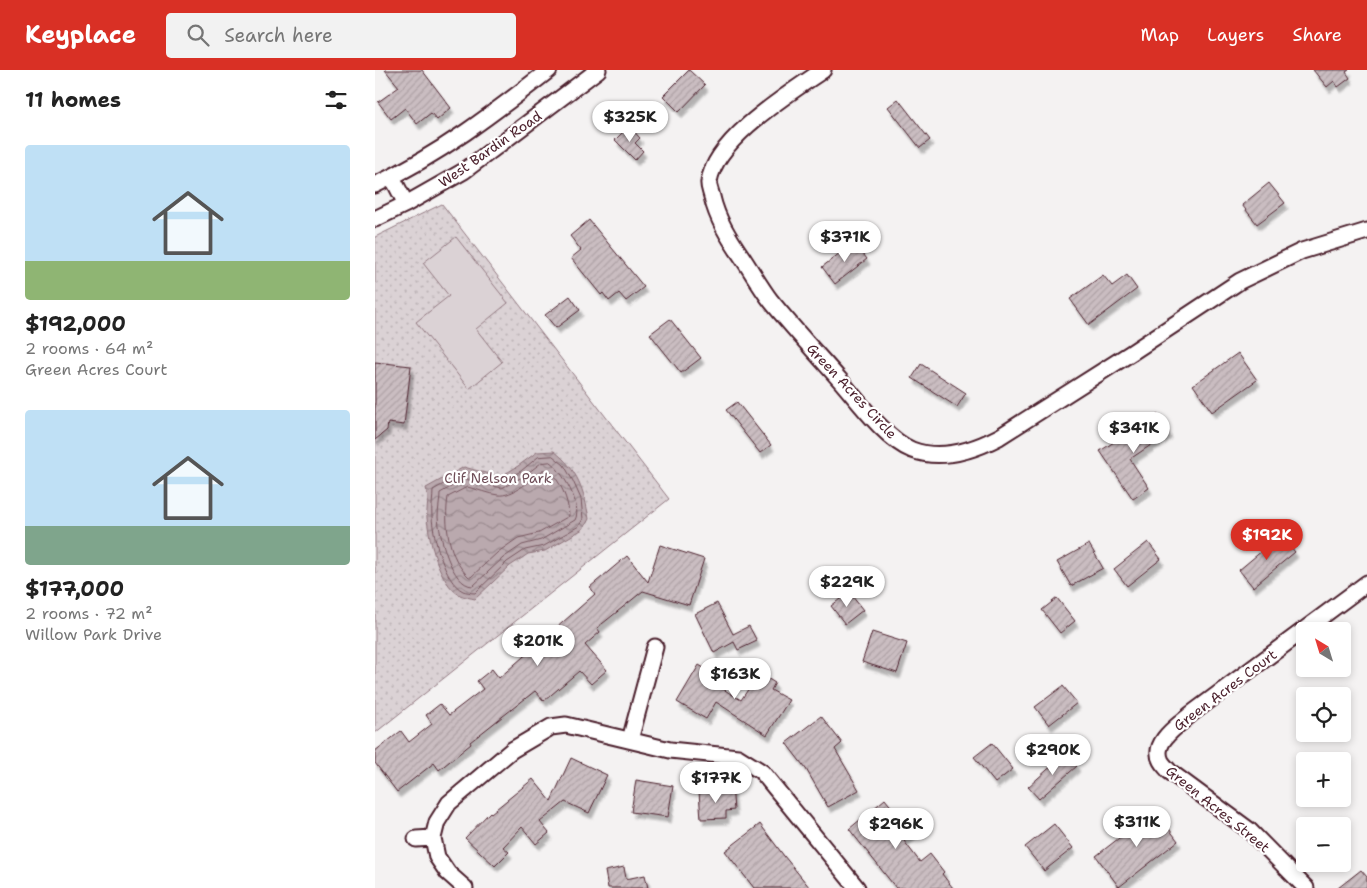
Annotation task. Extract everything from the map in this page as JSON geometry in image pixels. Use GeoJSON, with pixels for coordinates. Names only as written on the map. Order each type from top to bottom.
{"type":"FeatureCollection","features":[{"type":"Feature","properties":{"kind":"street","name":"West Bardin Road"},"geometry":{"type":"LineString","coordinates":[[375,185],[437,152],[486,119],[549,70]]}},
{"type":"Feature","properties":{"kind":"street","name":"West Bardin Road"},"geometry":{"type":"LineString","coordinates":[[375,219],[464,171],[599,70]]}},
{"type":"Feature","properties":{"kind":"street","name":"Green Acres Circle"},"geometry":{"type":"LineString","coordinates":[[823,70],[760,114],[727,147],[714,167],[709,183],[715,208],[724,230],[771,300],[873,418],[892,438],[911,450],[935,455],[959,453],[979,447],[999,437],[1240,281],[1302,252],[1367,231]]}},
{"type":"Feature","properties":{"kind":"street"},"geometry":{"type":"LineString","coordinates":[[392,177],[405,204]]}},
{"type":"Feature","properties":{"kind":"street","name":"Green Acres Court"},"geometry":{"type":"LineString","coordinates":[[1160,748],[1166,736],[1191,714],[1367,583]]}},
{"type":"Feature","properties":{"kind":"street"},"geometry":{"type":"LineString","coordinates":[[630,740],[655,646]]}},
{"type":"Feature","properties":{"kind":"street"},"geometry":{"type":"LineString","coordinates":[[465,888],[449,873],[437,857],[433,838],[437,822],[449,803],[513,750],[551,727],[566,725],[669,750],[738,756],[762,772],[857,888]]}},
{"type":"Feature","properties":{"kind":"street","name":"Green Acres Street"},"geometry":{"type":"LineString","coordinates":[[1160,748],[1160,760],[1169,771],[1249,830],[1307,888]]}},
{"type":"Feature","properties":{"kind":"street"},"geometry":{"type":"LineString","coordinates":[[416,839],[433,838]]}},
{"type":"Feature","properties":{"kind":"green space","name":"Clif Nelson Park"},"geometry":{"type":"Polygon","coordinates":[[[442,204],[669,499],[375,733],[375,237],[442,204]]]}},
{"type":"Feature","properties":{"kind":"green space"},"geometry":{"type":"Polygon","coordinates":[[[456,237],[508,303],[476,329],[502,362],[469,389],[416,322],[449,296],[423,263],[456,237]]]}},
{"type":"Feature","properties":{"kind":"water"},"geometry":{"type":"Polygon","coordinates":[[[554,451],[569,466],[579,481],[589,519],[583,529],[545,551],[528,554],[510,566],[475,599],[460,595],[446,581],[436,561],[428,527],[428,497],[426,488],[464,467],[500,477],[537,452],[554,451]]]}},
{"type":"Feature","properties":{"kind":"building"},"geometry":{"type":"Polygon","coordinates":[[[385,70],[422,70],[451,108],[437,120],[431,113],[417,124],[405,108],[391,119],[378,102],[399,87],[385,70]]]}},
{"type":"Feature","properties":{"kind":"building"},"geometry":{"type":"Polygon","coordinates":[[[689,70],[705,85],[679,112],[663,96],[689,70]]]}},
{"type":"Feature","properties":{"kind":"building"},"geometry":{"type":"Polygon","coordinates":[[[1313,70],[1349,70],[1346,72],[1350,78],[1338,87],[1334,81],[1327,87],[1313,70]]]}},
{"type":"Feature","properties":{"kind":"building"},"geometry":{"type":"Polygon","coordinates":[[[898,99],[930,140],[920,148],[888,107],[898,99]]]}},
{"type":"Feature","properties":{"kind":"building"},"geometry":{"type":"Polygon","coordinates":[[[629,126],[640,138],[635,143],[643,151],[635,160],[615,140],[629,126]]]}},
{"type":"Feature","properties":{"kind":"building"},"geometry":{"type":"Polygon","coordinates":[[[1269,183],[1285,203],[1257,224],[1242,205],[1269,183]]]}},
{"type":"Feature","properties":{"kind":"building"},"geometry":{"type":"Polygon","coordinates":[[[589,220],[644,287],[626,301],[619,293],[609,301],[603,293],[601,295],[571,258],[581,250],[570,236],[589,220]]]}},
{"type":"Feature","properties":{"kind":"building"},"geometry":{"type":"Polygon","coordinates":[[[854,242],[867,259],[835,284],[822,267],[854,242]]]}},
{"type":"Feature","properties":{"kind":"building"},"geometry":{"type":"Polygon","coordinates":[[[1103,275],[1112,286],[1127,275],[1137,289],[1089,325],[1070,299],[1103,275]]]}},
{"type":"Feature","properties":{"kind":"building"},"geometry":{"type":"Polygon","coordinates":[[[570,296],[580,310],[556,328],[545,315],[570,296]]]}},
{"type":"Feature","properties":{"kind":"building"},"geometry":{"type":"Polygon","coordinates":[[[670,319],[701,358],[681,373],[650,334],[670,319]]]}},
{"type":"Feature","properties":{"kind":"building"},"geometry":{"type":"Polygon","coordinates":[[[1238,353],[1257,380],[1212,412],[1193,385],[1238,353]]]}},
{"type":"Feature","properties":{"kind":"building"},"geometry":{"type":"Polygon","coordinates":[[[375,362],[411,366],[404,425],[388,423],[387,430],[375,440],[375,362]]]}},
{"type":"Feature","properties":{"kind":"building"},"geometry":{"type":"Polygon","coordinates":[[[921,364],[966,393],[957,407],[912,378],[921,364]]]}},
{"type":"Feature","properties":{"kind":"building"},"geometry":{"type":"Polygon","coordinates":[[[737,402],[771,445],[760,453],[726,410],[737,402]]]}},
{"type":"Feature","properties":{"kind":"building"},"geometry":{"type":"Polygon","coordinates":[[[1157,414],[1169,433],[1130,459],[1149,488],[1133,499],[1100,451],[1157,414]]]}},
{"type":"Feature","properties":{"kind":"building"},"geometry":{"type":"Polygon","coordinates":[[[1281,535],[1295,552],[1253,587],[1239,570],[1281,535]]]}},
{"type":"Feature","properties":{"kind":"building"},"geometry":{"type":"Polygon","coordinates":[[[1148,542],[1161,559],[1127,586],[1114,569],[1148,542]]]}},
{"type":"Feature","properties":{"kind":"building"},"geometry":{"type":"Polygon","coordinates":[[[1089,544],[1103,568],[1071,586],[1057,562],[1089,544]]]}},
{"type":"Feature","properties":{"kind":"building"},"geometry":{"type":"Polygon","coordinates":[[[660,545],[704,559],[689,605],[643,591],[597,628],[600,632],[585,645],[607,670],[591,684],[579,671],[544,701],[535,691],[470,742],[471,744],[439,770],[434,763],[397,792],[375,763],[375,751],[401,731],[409,742],[432,724],[426,715],[440,704],[449,715],[483,689],[477,681],[492,669],[499,678],[595,594],[590,587],[627,556],[648,582],[660,545]]]}},
{"type":"Feature","properties":{"kind":"building"},"geometry":{"type":"Polygon","coordinates":[[[849,592],[863,610],[845,624],[831,606],[849,592]]]}},
{"type":"Feature","properties":{"kind":"building"},"geometry":{"type":"Polygon","coordinates":[[[1057,598],[1075,621],[1060,633],[1042,610],[1057,598]]]}},
{"type":"Feature","properties":{"kind":"building"},"geometry":{"type":"Polygon","coordinates":[[[717,603],[733,634],[749,626],[757,641],[738,650],[734,642],[714,653],[695,614],[717,603]]]}},
{"type":"Feature","properties":{"kind":"building"},"geometry":{"type":"Polygon","coordinates":[[[872,632],[907,643],[897,673],[862,662],[872,632]]]}},
{"type":"Feature","properties":{"kind":"building"},"geometry":{"type":"Polygon","coordinates":[[[699,665],[714,674],[710,681],[741,700],[759,673],[775,683],[771,690],[789,700],[767,735],[716,702],[706,719],[677,702],[699,665]]]}},
{"type":"Feature","properties":{"kind":"building"},"geometry":{"type":"Polygon","coordinates":[[[1063,686],[1077,703],[1049,725],[1035,707],[1063,686]]]}},
{"type":"Feature","properties":{"kind":"building"},"geometry":{"type":"Polygon","coordinates":[[[821,716],[842,743],[835,749],[859,790],[828,807],[806,769],[786,743],[821,716]]]}},
{"type":"Feature","properties":{"kind":"building"},"geometry":{"type":"Polygon","coordinates":[[[992,743],[1013,769],[995,783],[974,757],[992,743]]]}},
{"type":"Feature","properties":{"kind":"building"},"geometry":{"type":"Polygon","coordinates":[[[1066,753],[1077,766],[1039,799],[1028,787],[1066,753]]]}},
{"type":"Feature","properties":{"kind":"building"},"geometry":{"type":"Polygon","coordinates":[[[571,758],[607,775],[589,813],[565,802],[540,822],[549,833],[536,844],[522,827],[503,847],[509,852],[495,866],[465,838],[490,812],[533,779],[551,801],[571,758]]]}},
{"type":"Feature","properties":{"kind":"building"},"geometry":{"type":"Polygon","coordinates":[[[636,780],[673,786],[668,817],[631,812],[636,780]]]}},
{"type":"Feature","properties":{"kind":"building"},"geometry":{"type":"Polygon","coordinates":[[[732,785],[734,810],[726,811],[726,818],[701,819],[699,792],[725,791],[732,785]]]}},
{"type":"Feature","properties":{"kind":"building"},"geometry":{"type":"Polygon","coordinates":[[[885,799],[913,834],[904,841],[920,862],[930,854],[944,872],[942,874],[953,888],[896,888],[849,829],[885,799]]]}},
{"type":"Feature","properties":{"kind":"building"},"geometry":{"type":"Polygon","coordinates":[[[1155,810],[1178,841],[1119,887],[1096,856],[1155,810]]]}},
{"type":"Feature","properties":{"kind":"building"},"geometry":{"type":"Polygon","coordinates":[[[760,824],[810,888],[754,888],[725,851],[760,824]]]}},
{"type":"Feature","properties":{"kind":"building"},"geometry":{"type":"Polygon","coordinates":[[[1054,824],[1073,848],[1044,871],[1025,847],[1054,824]]]}},
{"type":"Feature","properties":{"kind":"building"},"geometry":{"type":"Polygon","coordinates":[[[624,867],[626,879],[645,875],[648,888],[608,888],[605,871],[624,867]]]}},
{"type":"Feature","properties":{"kind":"building"},"geometry":{"type":"Polygon","coordinates":[[[1361,870],[1367,877],[1367,888],[1338,888],[1361,870]]]}}]}
